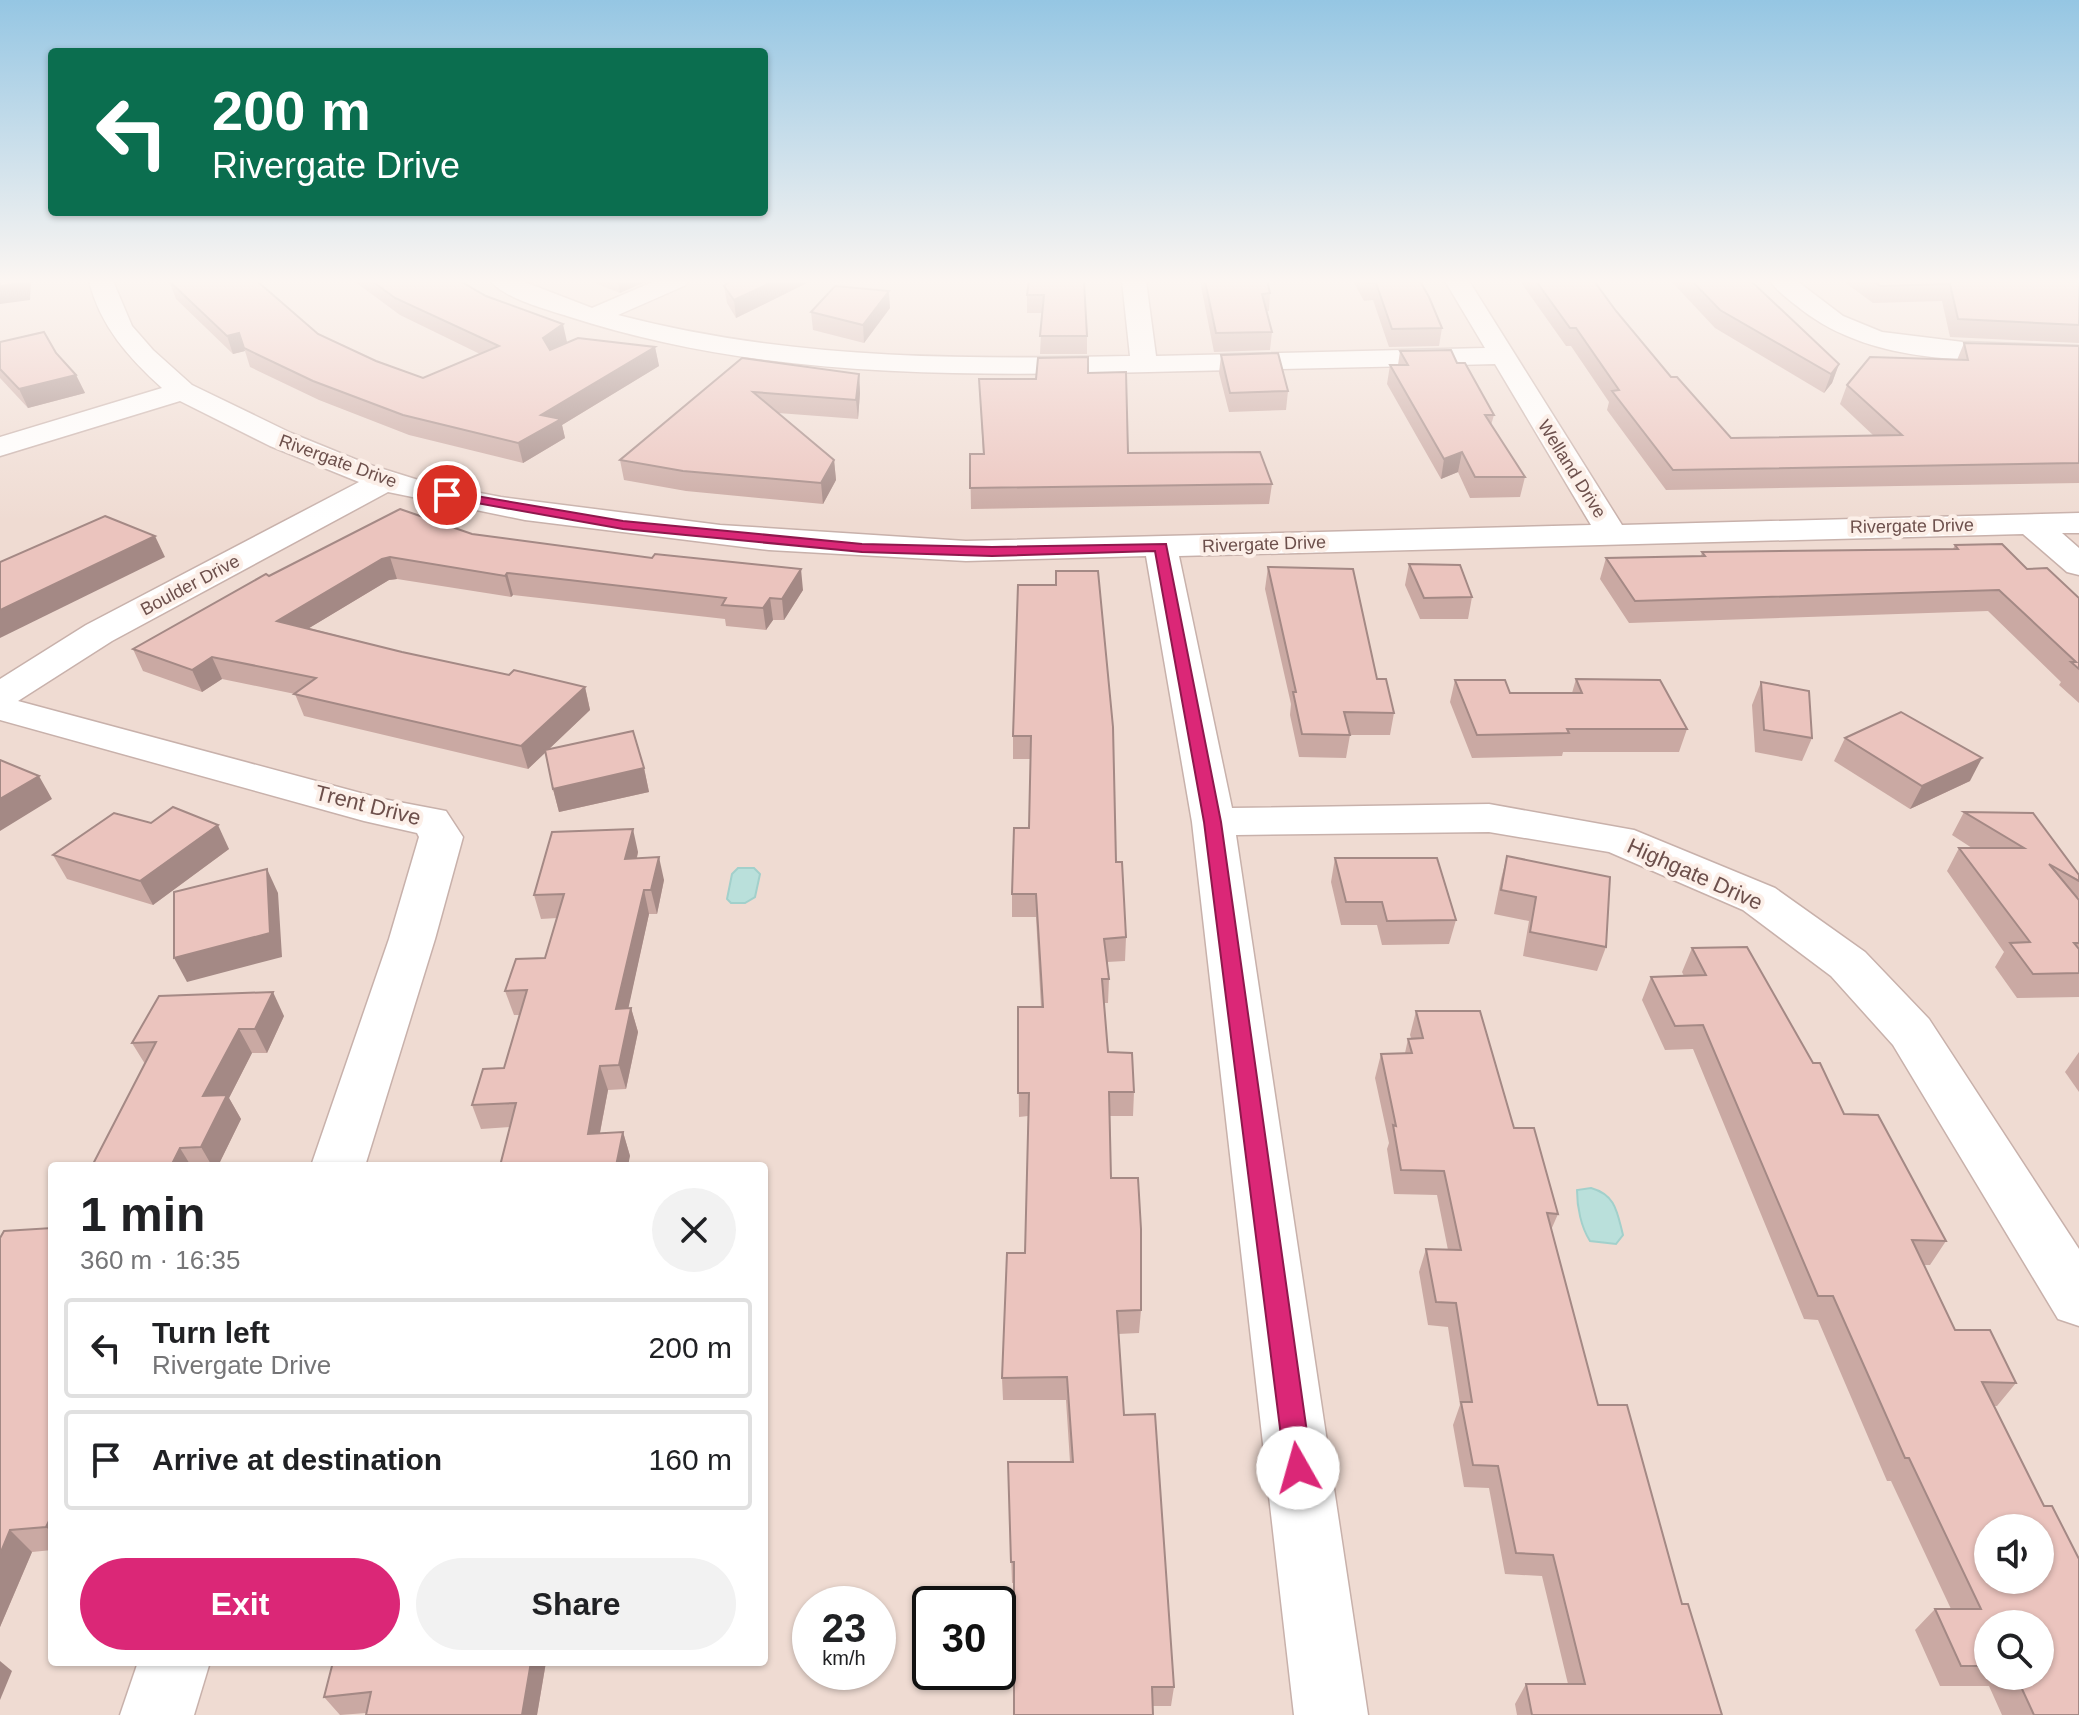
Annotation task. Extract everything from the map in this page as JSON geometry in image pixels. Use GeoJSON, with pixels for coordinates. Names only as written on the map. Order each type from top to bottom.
{"type":"FeatureCollection","features":[{"type":"Feature","properties":{"kind":"street","name":"Rivergate Drive"},"geometry":{"type":"LineString","coordinates":[[148,361],[182,391],[296,448],[385,481],[536,512],[719,536],[862,548],[966,551],[1161,547],[2079,523]]}},
{"type":"Feature","properties":{"kind":"street"},"geometry":{"type":"LineString","coordinates":[[838,361],[947,367],[1277,361]]}},
{"type":"Feature","properties":{"kind":"street","name":"Welland Drive"},"geometry":{"type":"LineString","coordinates":[[1505,361],[1612,534]]}},
{"type":"Feature","properties":{"kind":"street"},"geometry":{"type":"LineString","coordinates":[[0,447],[182,391]]}},
{"type":"Feature","properties":{"kind":"street","name":"Boulder Drive"},"geometry":{"type":"LineString","coordinates":[[0,696],[99,633],[385,481]]}},
{"type":"Feature","properties":{"kind":"street"},"geometry":{"type":"LineString","coordinates":[[2030,523],[2079,565]]}},
{"type":"Feature","properties":{"kind":"street"},"geometry":{"type":"LineString","coordinates":[[1161,547],[1213,822],[1331,1715]]}},
{"type":"Feature","properties":{"kind":"street","name":"Trent Drive"},"geometry":{"type":"LineString","coordinates":[[0,708],[298,787],[357,807],[405,819],[431,821],[441,837],[412,939],[339,1162]]}},
{"type":"Feature","properties":{"kind":"street","name":"Highgate Drive"},"geometry":{"type":"LineString","coordinates":[[1213,822],[1504,820],[1619,840],[1759,899],[1848,964],[1911,1032],[2079,1300]]}},
{"type":"Feature","properties":{"kind":"street"},"geometry":{"type":"LineString","coordinates":[[157,1715],[173,1666]]}},
{"type":"Feature","properties":{"kind":"shaded area"},"geometry":{"type":"Polygon","coordinates":[[[0,361],[2079,361],[2079,1715],[0,1715],[0,361]]]}},
{"type":"Feature","properties":{"kind":"water"},"geometry":{"type":"Polygon","coordinates":[[[738,868],[754,868],[760,874],[755,897],[745,903],[731,903],[727,899],[732,874],[738,868]]]}},
{"type":"Feature","properties":{"kind":"water"},"geometry":{"type":"Polygon","coordinates":[[[1591,1188],[1606,1195],[1614,1206],[1623,1235],[1616,1244],[1590,1241],[1584,1230],[1577,1190],[1591,1188]]]}},
{"type":"Feature","properties":{"kind":"building"},"geometry":{"type":"Polygon","coordinates":[[[0,361],[63,361],[76,375],[19,389],[0,369],[0,361]]]}},
{"type":"Feature","properties":{"kind":"building"},"geometry":{"type":"Polygon","coordinates":[[[271,361],[376,361],[423,378],[463,361],[631,361],[541,415],[561,419],[518,443],[403,415],[313,381],[271,361]]]}},
{"type":"Feature","properties":{"kind":"building"},"geometry":{"type":"Polygon","coordinates":[[[738,361],[764,361],[859,374],[856,400],[753,392],[834,460],[821,483],[683,471],[620,460],[738,361]]]}},
{"type":"Feature","properties":{"kind":"building"},"geometry":{"type":"Polygon","coordinates":[[[1038,361],[1088,361],[1088,373],[1126,372],[1128,453],[1260,452],[1272,484],[970,488],[970,454],[984,454],[979,379],[1036,379],[1038,361]]]}},
{"type":"Feature","properties":{"kind":"building"},"geometry":{"type":"Polygon","coordinates":[[[1222,361],[1280,361],[1288,391],[1230,393],[1222,361]]]}},
{"type":"Feature","properties":{"kind":"building"},"geometry":{"type":"Polygon","coordinates":[[[1406,361],[1465,363],[1494,415],[1485,415],[1525,477],[1475,477],[1462,452],[1444,459],[1390,365],[1408,365],[1406,361]]]}},
{"type":"Feature","properties":{"kind":"building"},"geometry":{"type":"Polygon","coordinates":[[[1599,361],[1658,361],[1671,377],[1677,377],[1731,438],[1902,435],[1847,385],[1867,361],[2079,361],[2079,463],[1673,470],[1612,391],[1619,390],[1599,361]]]}},
{"type":"Feature","properties":{"kind":"building"},"geometry":{"type":"Polygon","coordinates":[[[1809,361],[1836,361],[1839,364],[1831,374],[1809,361]]]}},
{"type":"Feature","properties":{"kind":"building"},"geometry":{"type":"Polygon","coordinates":[[[400,509],[472,534],[652,558],[655,554],[801,569],[782,599],[770,598],[763,608],[722,605],[726,598],[507,573],[505,576],[390,557],[277,621],[509,675],[514,670],[585,687],[521,746],[294,694],[316,678],[212,657],[192,670],[133,649],[266,574],[269,576],[400,509]]]}},
{"type":"Feature","properties":{"kind":"building"},"geometry":{"type":"Polygon","coordinates":[[[105,516],[155,536],[0,610],[0,562],[105,516]]]}},
{"type":"Feature","properties":{"kind":"building"},"geometry":{"type":"Polygon","coordinates":[[[2002,544],[2027,569],[2047,568],[2079,598],[2079,669],[2071,662],[2076,662],[1999,590],[1635,601],[1606,558],[1705,556],[1702,552],[1958,549],[1955,545],[2002,544]]]}},
{"type":"Feature","properties":{"kind":"building"},"geometry":{"type":"Polygon","coordinates":[[[1409,564],[1460,565],[1472,597],[1424,598],[1409,564]]]}},
{"type":"Feature","properties":{"kind":"building"},"geometry":{"type":"Polygon","coordinates":[[[1268,567],[1353,569],[1377,679],[1386,679],[1394,713],[1344,712],[1350,735],[1302,734],[1293,692],[1296,692],[1268,567]]]}},
{"type":"Feature","properties":{"kind":"building"},"geometry":{"type":"Polygon","coordinates":[[[1056,571],[1098,571],[1113,727],[1116,862],[1122,862],[1126,937],[1104,939],[1109,979],[1102,979],[1108,1052],[1132,1053],[1134,1092],[1109,1092],[1111,1178],[1138,1178],[1141,1229],[1141,1310],[1117,1311],[1124,1415],[1155,1414],[1174,1687],[1152,1687],[1153,1715],[1014,1715],[1016,1586],[1014,1562],[1011,1562],[1008,1462],[1073,1462],[1067,1377],[1002,1378],[1007,1253],[1025,1253],[1029,1093],[1018,1093],[1018,1007],[1043,1007],[1036,894],[1012,894],[1014,828],[1029,828],[1031,736],[1013,736],[1018,585],[1056,585],[1056,571]]]}},
{"type":"Feature","properties":{"kind":"building"},"geometry":{"type":"Polygon","coordinates":[[[1576,679],[1660,680],[1687,729],[1567,729],[1569,733],[1477,735],[1455,680],[1505,680],[1510,693],[1582,693],[1576,679]]]}},
{"type":"Feature","properties":{"kind":"building"},"geometry":{"type":"Polygon","coordinates":[[[1761,682],[1809,691],[1812,738],[1764,730],[1761,682]]]}},
{"type":"Feature","properties":{"kind":"building"},"geometry":{"type":"Polygon","coordinates":[[[1901,712],[1982,758],[1922,786],[1845,738],[1901,712]]]}},
{"type":"Feature","properties":{"kind":"building"},"geometry":{"type":"Polygon","coordinates":[[[633,731],[644,768],[553,789],[545,750],[633,731]]]}},
{"type":"Feature","properties":{"kind":"building"},"geometry":{"type":"Polygon","coordinates":[[[0,760],[39,776],[0,799],[0,760]]]}},
{"type":"Feature","properties":{"kind":"building"},"geometry":{"type":"Polygon","coordinates":[[[173,807],[218,825],[140,881],[53,855],[114,813],[151,823],[173,807]]]}},
{"type":"Feature","properties":{"kind":"building"},"geometry":{"type":"Polygon","coordinates":[[[1964,812],[2033,813],[2079,875],[2079,881],[2049,864],[2079,900],[2079,943],[2074,943],[2079,949],[2079,973],[2033,974],[2010,943],[2030,942],[1959,848],[2024,848],[1964,812]]]}},
{"type":"Feature","properties":{"kind":"building"},"geometry":{"type":"Polygon","coordinates":[[[633,829],[625,859],[659,857],[651,890],[644,890],[616,1009],[631,1008],[619,1065],[600,1066],[588,1134],[623,1132],[617,1162],[501,1162],[516,1103],[472,1105],[483,1069],[504,1068],[527,990],[505,991],[516,959],[545,958],[564,894],[534,895],[552,832],[633,829]]]}},
{"type":"Feature","properties":{"kind":"building"},"geometry":{"type":"Polygon","coordinates":[[[1507,856],[1610,877],[1606,947],[1530,932],[1536,897],[1501,890],[1507,856]]]}},
{"type":"Feature","properties":{"kind":"building"},"geometry":{"type":"Polygon","coordinates":[[[1335,858],[1437,858],[1456,920],[1387,921],[1382,902],[1346,902],[1335,858]]]}},
{"type":"Feature","properties":{"kind":"building"},"geometry":{"type":"Polygon","coordinates":[[[267,869],[270,933],[174,958],[174,892],[267,869]]]}},
{"type":"Feature","properties":{"kind":"building"},"geometry":{"type":"Polygon","coordinates":[[[1747,947],[1813,1063],[1820,1063],[1844,1114],[1878,1115],[1946,1241],[1912,1240],[1955,1330],[1990,1330],[2016,1383],[1982,1382],[2044,1506],[2052,1506],[2079,1559],[2079,1715],[2034,1715],[2022,1690],[2054,1690],[2054,1610],[1974,1610],[1974,1666],[1961,1666],[1935,1609],[1981,1609],[1909,1458],[1905,1458],[1833,1296],[1818,1296],[1703,1025],[1675,1026],[1651,977],[1706,975],[1692,948],[1747,947]]]}},
{"type":"Feature","properties":{"kind":"building"},"geometry":{"type":"Polygon","coordinates":[[[273,992],[255,1029],[239,1029],[203,1096],[227,1095],[201,1147],[180,1148],[173,1162],[94,1162],[156,1042],[132,1043],[159,996],[273,992]]]}},
{"type":"Feature","properties":{"kind":"building"},"geometry":{"type":"Polygon","coordinates":[[[1416,1011],[1480,1011],[1514,1128],[1534,1128],[1558,1214],[1547,1213],[1598,1405],[1627,1405],[1682,1604],[1688,1604],[1722,1715],[1532,1715],[1526,1684],[1585,1684],[1553,1555],[1516,1553],[1498,1466],[1473,1465],[1461,1402],[1472,1402],[1456,1303],[1436,1302],[1426,1249],[1461,1250],[1444,1171],[1401,1170],[1393,1125],[1396,1126],[1381,1054],[1412,1053],[1408,1039],[1423,1038],[1416,1011]]]}},
{"type":"Feature","properties":{"kind":"building"},"geometry":{"type":"Polygon","coordinates":[[[48,1228],[48,1523],[46,1527],[10,1530],[0,1554],[0,1238],[4,1231],[48,1228]]]}},
{"type":"Feature","properties":{"kind":"building"},"geometry":{"type":"Polygon","coordinates":[[[332,1666],[530,1666],[522,1715],[366,1715],[371,1692],[324,1697],[332,1666]]]}},
{"type":"Feature","properties":{"kind":"route"},"geometry":{"type":"LineString","coordinates":[[447,495],[623,525],[862,548],[1068,551],[1161,547],[1213,822],[1298,1468]]}}]}
